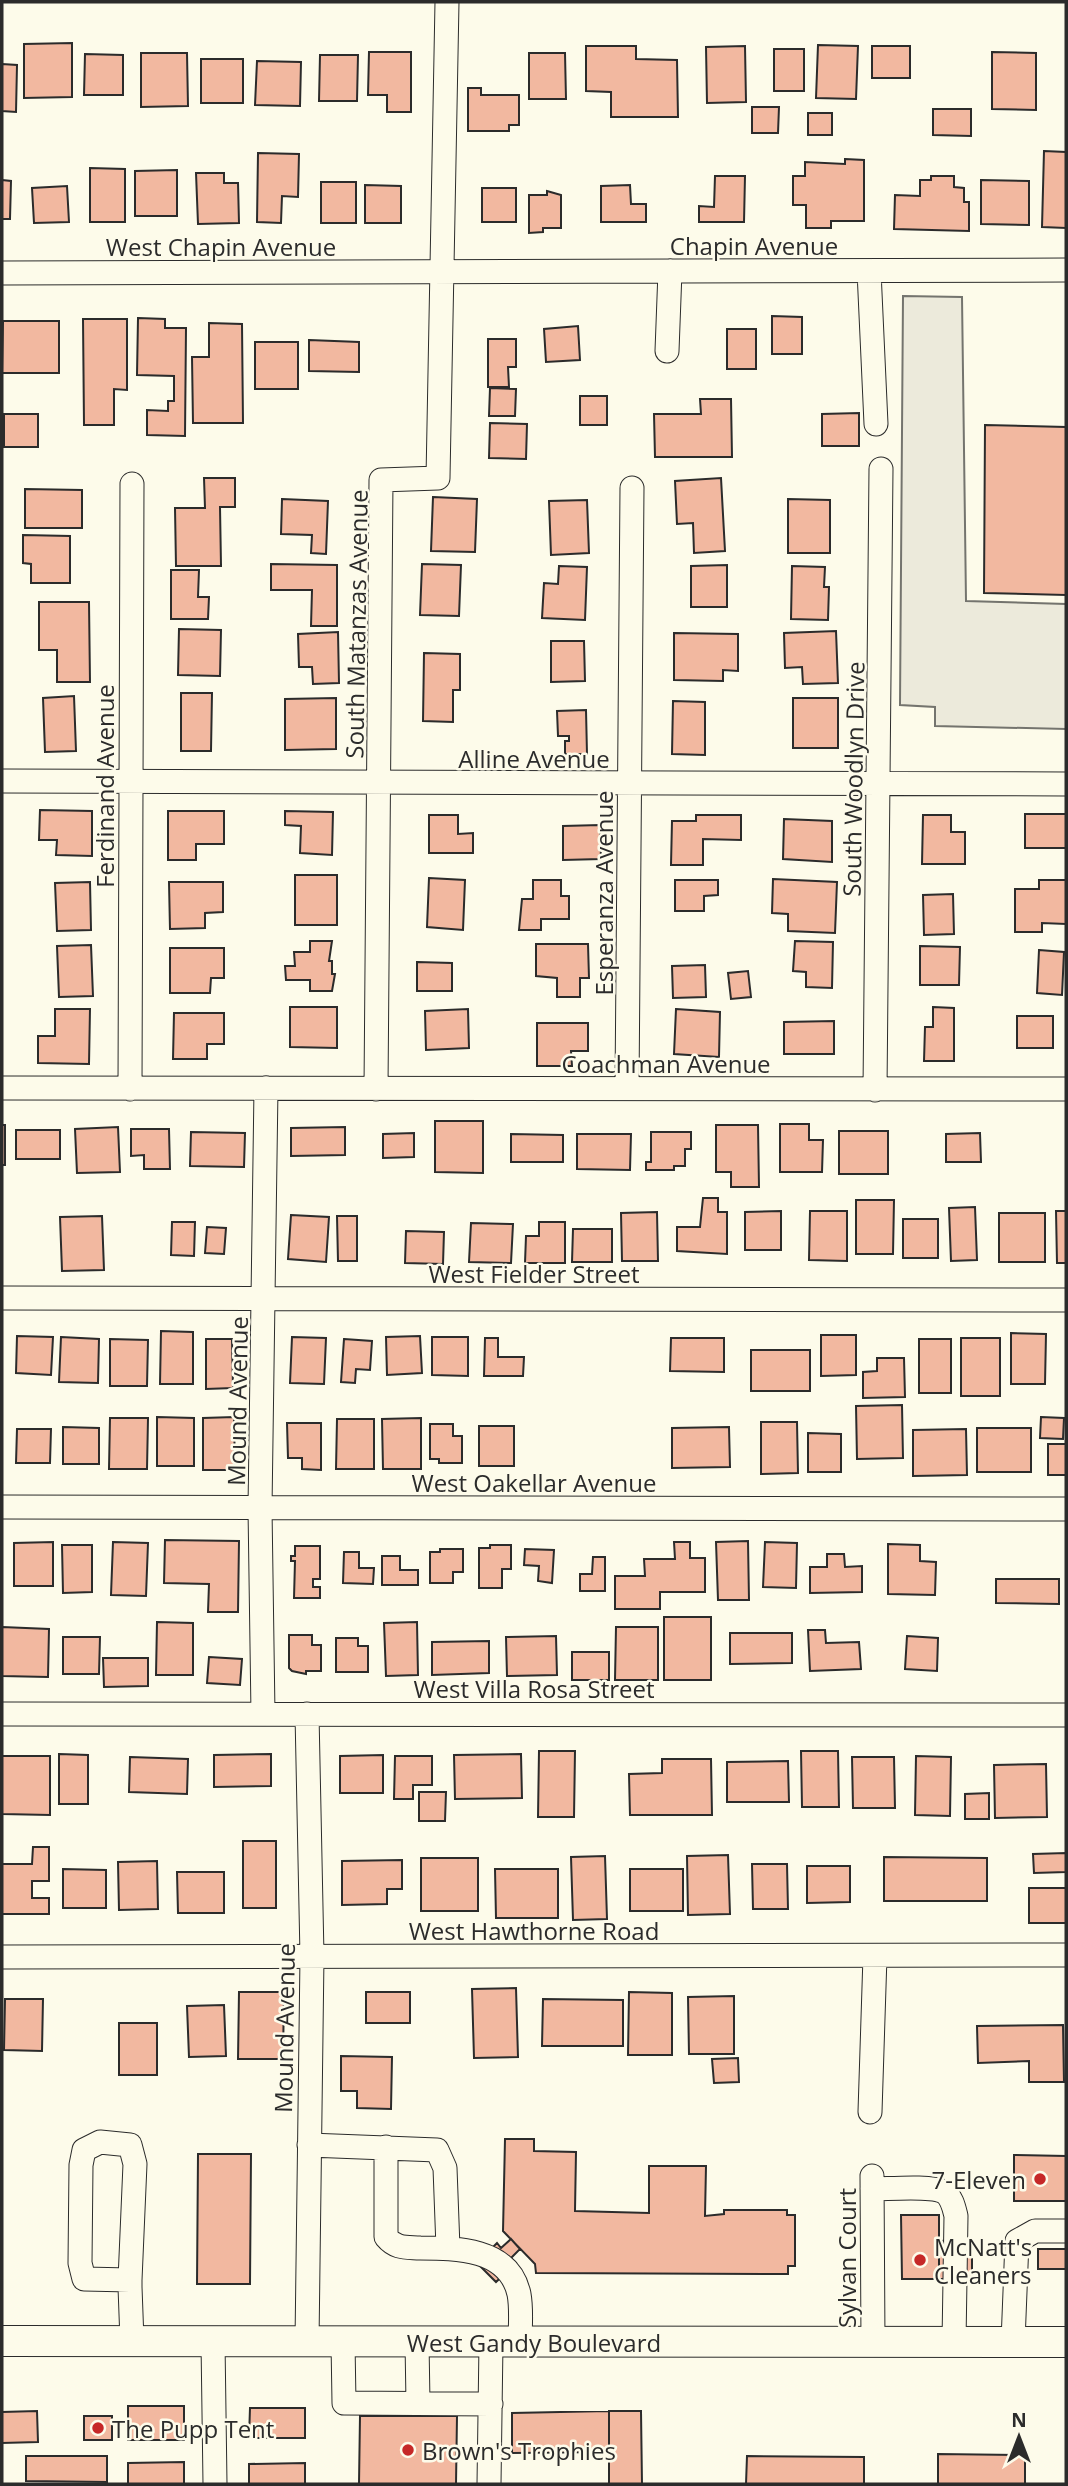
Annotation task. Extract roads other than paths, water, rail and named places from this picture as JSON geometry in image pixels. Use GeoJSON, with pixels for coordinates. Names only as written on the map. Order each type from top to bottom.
{"type":"FeatureCollection","features":[{"type":"Feature","properties":{"kind":"main road","name":"West Gandy Boulevard"},"geometry":{"type":"LineString","coordinates":[[2,2341],[1066,2342]]}},
{"type":"Feature","properties":{"kind":"street","name":"South Matanzas Avenue"},"geometry":{"type":"LineString","coordinates":[[376,1089],[381,784],[381,480],[438,478],[447,2]]}},
{"type":"Feature","properties":{"kind":"street","name":"Chapin Avenue"},"geometry":{"type":"LineString","coordinates":[[441,271],[1066,270]]}},
{"type":"Feature","properties":{"kind":"street","name":"West Chapin Avenue"},"geometry":{"type":"LineString","coordinates":[[2,273],[441,271]]}},
{"type":"Feature","properties":{"kind":"street"},"geometry":{"type":"LineString","coordinates":[[667,351],[670,271]]}},
{"type":"Feature","properties":{"kind":"street"},"geometry":{"type":"LineString","coordinates":[[869,271],[876,424]]}},
{"type":"Feature","properties":{"kind":"street","name":"South Woodlyn Drive"},"geometry":{"type":"LineString","coordinates":[[875,1090],[881,468]]}},
{"type":"Feature","properties":{"kind":"street","name":"Ferdinand Avenue"},"geometry":{"type":"LineString","coordinates":[[130,1088],[132,484]]}},
{"type":"Feature","properties":{"kind":"street","name":"Esperanza Avenue"},"geometry":{"type":"LineString","coordinates":[[627,1088],[632,488]]}},
{"type":"Feature","properties":{"kind":"street","name":"Alline Avenue"},"geometry":{"type":"LineString","coordinates":[[2,781],[879,786],[1066,784]]}},
{"type":"Feature","properties":{"kind":"street","name":"Coachman Avenue"},"geometry":{"type":"LineString","coordinates":[[2,1087],[1066,1089]]}},
{"type":"Feature","properties":{"kind":"street","name":"Mound Avenue"},"geometry":{"type":"LineString","coordinates":[[263,1714],[260,1508],[266,1088]]}},
{"type":"Feature","properties":{"kind":"street","name":"West Fielder Street"},"geometry":{"type":"LineString","coordinates":[[2,1298],[1066,1300]]}},
{"type":"Feature","properties":{"kind":"street","name":"West Oakellar Avenue"},"geometry":{"type":"LineString","coordinates":[[2,1507],[1066,1509]]}},
{"type":"Feature","properties":{"kind":"street","name":"West Villa Rosa Street"},"geometry":{"type":"LineString","coordinates":[[2,1714],[1066,1715]]}},
{"type":"Feature","properties":{"kind":"street","name":"Mound Avenue"},"geometry":{"type":"LineString","coordinates":[[307,1714],[312,1956],[307,2342]]}},
{"type":"Feature","properties":{"kind":"street","name":"West Hawthorne Road"},"geometry":{"type":"LineString","coordinates":[[2,1957],[1066,1955]]}},
{"type":"Feature","properties":{"kind":"street"},"geometry":{"type":"LineString","coordinates":[[870,2112],[875,1956]]}},
{"type":"Feature","properties":{"kind":"street"},"geometry":{"type":"LineString","coordinates":[[130,2280],[84,2279],[80,2263],[80,2165],[85,2150],[100,2142],[130,2145],[135,2164],[130,2280],[132,2341]]}},
{"type":"Feature","properties":{"kind":"street"},"geometry":{"type":"LineString","coordinates":[[309,2145],[437,2150],[443,2158],[448,2248]]}},
{"type":"Feature","properties":{"kind":"street"},"geometry":{"type":"LineString","coordinates":[[386,2147],[386,2237],[399,2247],[448,2248],[480,2253],[506,2270],[514,2281],[520,2305],[505,2343],[491,2404],[489,2484]]}},
{"type":"Feature","properties":{"kind":"street","name":"Sylvan Court"},"geometry":{"type":"LineString","coordinates":[[873,2342],[872,2181],[944,2192],[952,2201],[956,2216],[954,2342]]}},
{"type":"Feature","properties":{"kind":"street"},"geometry":{"type":"LineString","coordinates":[[1013,2342],[1017,2241],[1035,2231],[1066,2231]]}},
{"type":"Feature","properties":{"kind":"street"},"geometry":{"type":"LineString","coordinates":[[213,2342],[215,2484]]}},
{"type":"Feature","properties":{"kind":"street"},"geometry":{"type":"LineString","coordinates":[[343,2342],[344,2403],[491,2404]]}},
{"type":"Feature","properties":{"kind":"street"},"geometry":{"type":"LineString","coordinates":[[417,2342],[418,2403]]}},
{"type":"Feature","properties":{"kind":"place","name":"7-Eleven"},"geometry":{"type":"Point","coordinates":[1040,2179]}},
{"type":"Feature","properties":{"kind":"place","name":"McNatt's Cleaners"},"geometry":{"type":"Point","coordinates":[920,2260]}},
{"type":"Feature","properties":{"kind":"place","name":"The Pupp Tent"},"geometry":{"type":"Point","coordinates":[98,2428]}},
{"type":"Feature","properties":{"kind":"place","name":"Brown's Trophies"},"geometry":{"type":"Point","coordinates":[408,2450]}}]}
